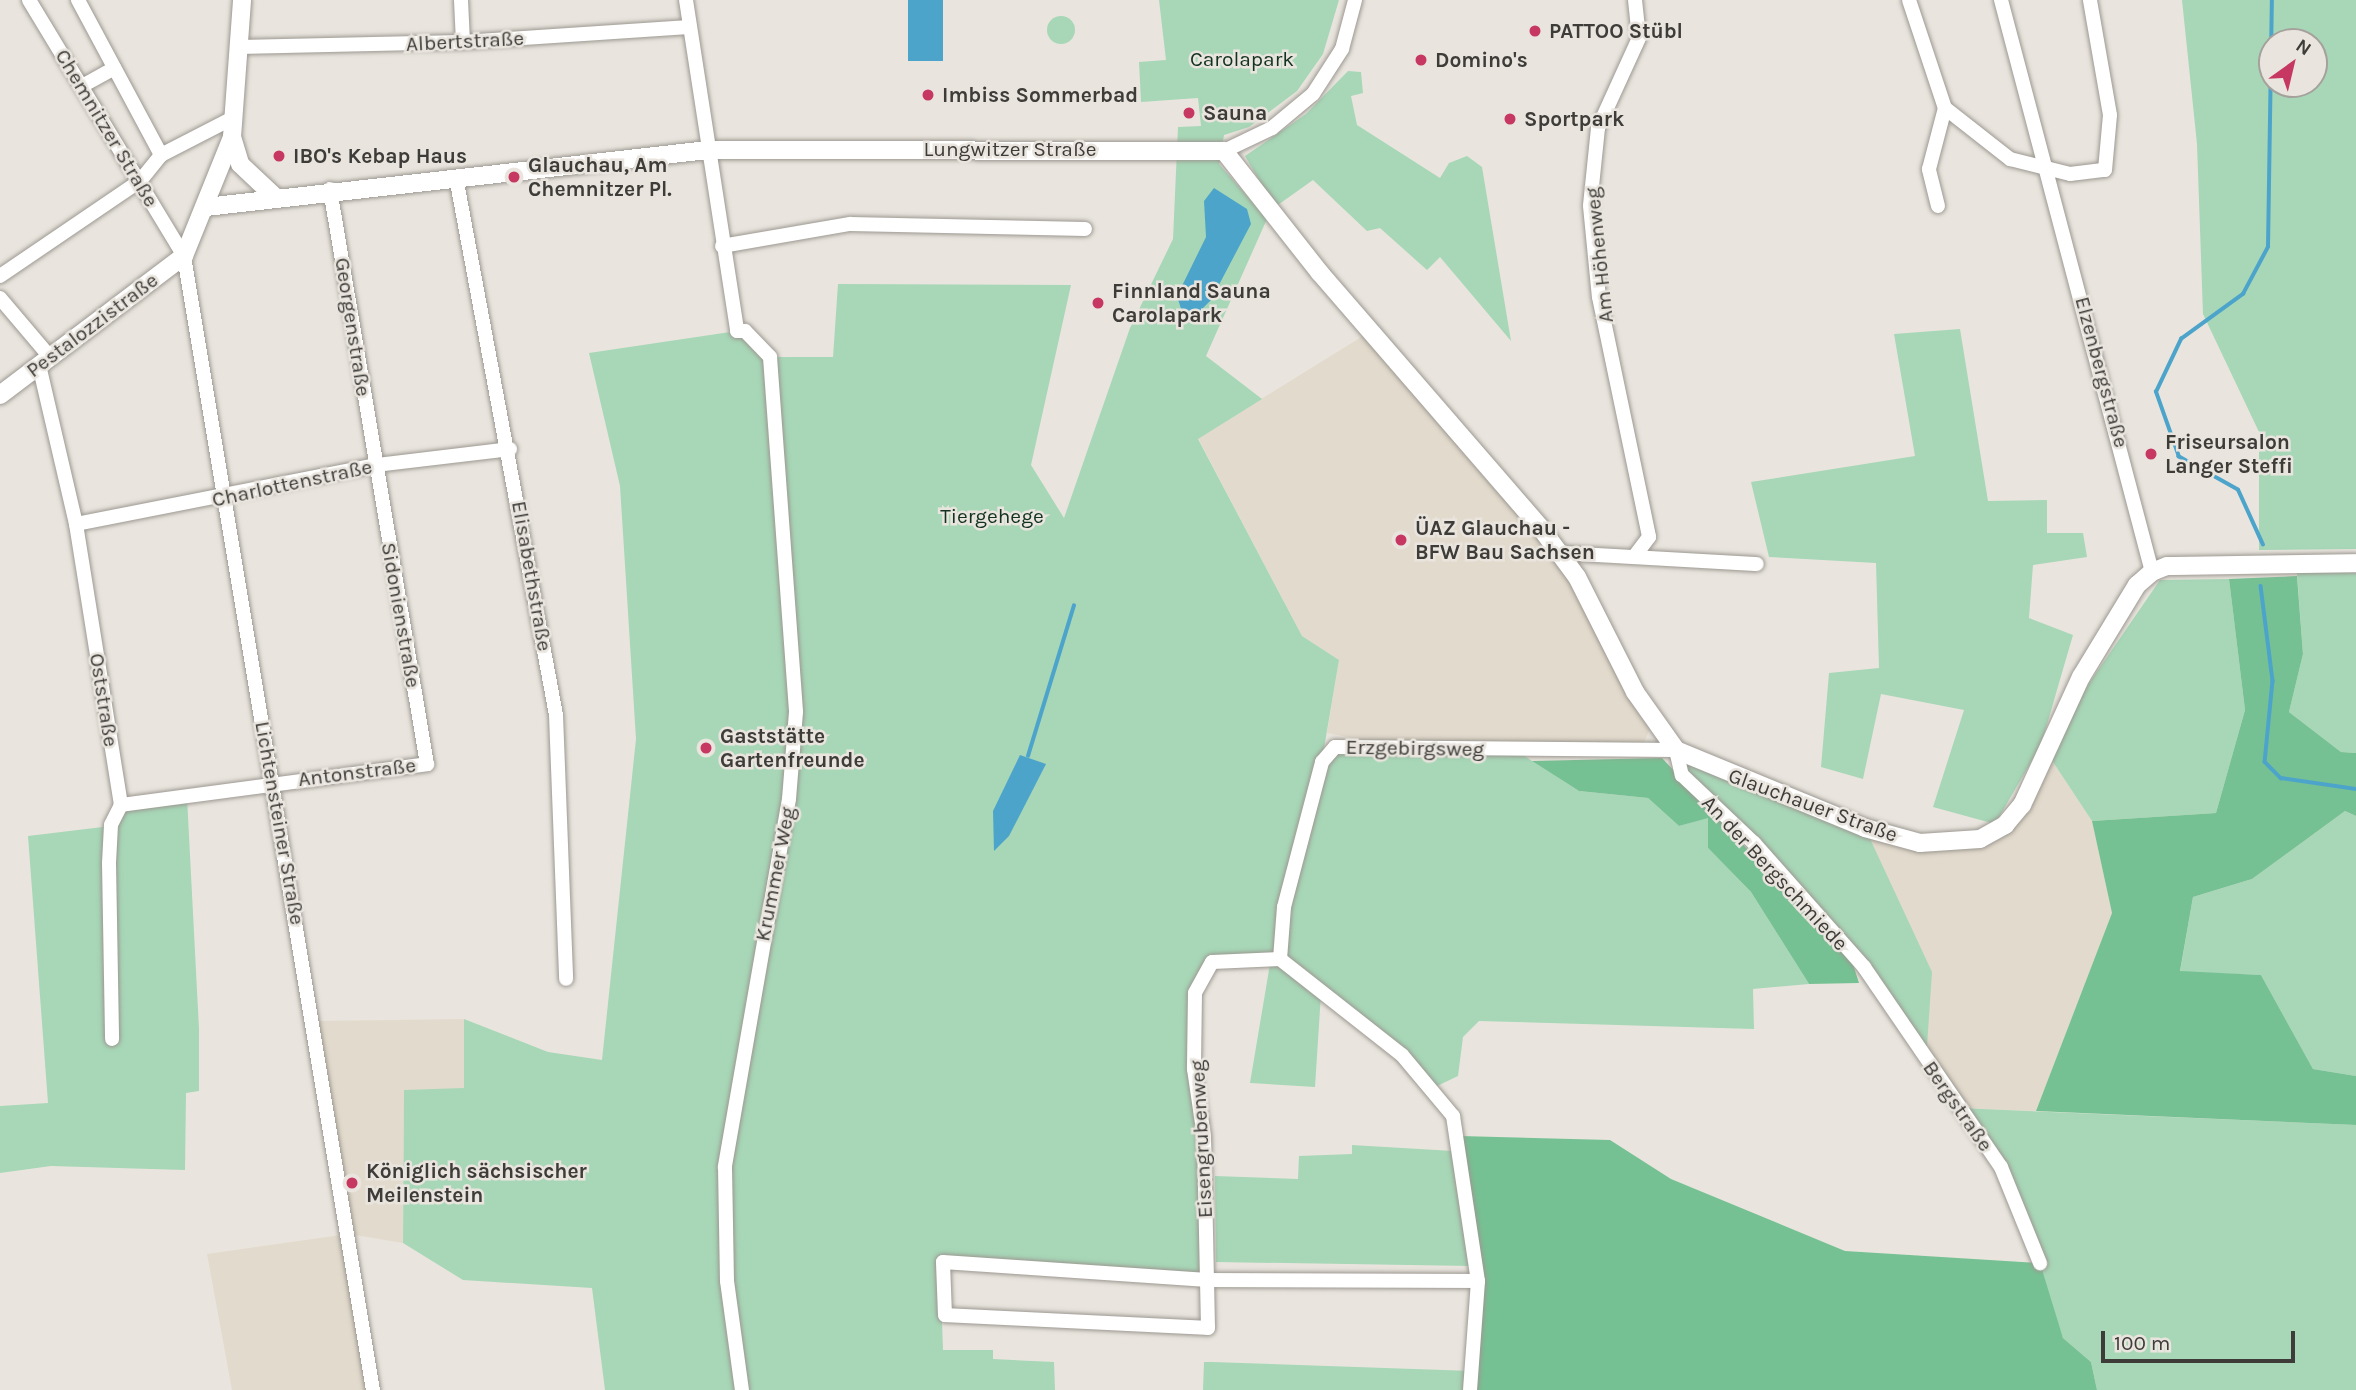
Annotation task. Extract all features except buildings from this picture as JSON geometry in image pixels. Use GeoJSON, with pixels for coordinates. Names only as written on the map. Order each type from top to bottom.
{"type":"FeatureCollection","features":[{"type":"Feature","properties":{"kind":"street","name":"Chemnitzer Straße"},"geometry":{"type":"LineString","coordinates":[[29,0],[184,257]]}},
{"type":"Feature","properties":{"kind":"street"},"geometry":{"type":"LineString","coordinates":[[78,0],[161,155]]}},
{"type":"Feature","properties":{"kind":"street"},"geometry":{"type":"LineString","coordinates":[[184,257],[232,137],[242,0]]}},
{"type":"Feature","properties":{"kind":"street"},"geometry":{"type":"LineString","coordinates":[[461,0],[463,43]]}},
{"type":"Feature","properties":{"kind":"street"},"geometry":{"type":"LineString","coordinates":[[686,0],[722,246],[849,224],[1085,229]]}},
{"type":"Feature","properties":{"kind":"street"},"geometry":{"type":"LineString","coordinates":[[1355,0],[1342,49],[1313,94],[1272,128],[1224,151],[1560,553],[1641,702],[1676,750]]}},
{"type":"Feature","properties":{"kind":"street","name":"Am Höhenweg"},"geometry":{"type":"LineString","coordinates":[[1635,0],[1639,38],[1598,128],[1590,206],[1600,297],[1648,537],[1636,554]]}},
{"type":"Feature","properties":{"kind":"street"},"geometry":{"type":"LineString","coordinates":[[1909,0],[1945,108],[1929,169],[1938,206]]}},
{"type":"Feature","properties":{"kind":"street","name":"Elzenbergstraße"},"geometry":{"type":"LineString","coordinates":[[2001,0],[2152,572]]}},
{"type":"Feature","properties":{"kind":"street"},"geometry":{"type":"LineString","coordinates":[[1945,108],[2010,159],[2049,174],[2105,170],[2110,115],[2090,0]]}},
{"type":"Feature","properties":{"kind":"street","name":"Albertstraße"},"geometry":{"type":"LineString","coordinates":[[239,47],[463,43],[690,27]]}},
{"type":"Feature","properties":{"kind":"street"},"geometry":{"type":"LineString","coordinates":[[82,86],[114,68]]}},
{"type":"Feature","properties":{"kind":"street"},"geometry":{"type":"LineString","coordinates":[[0,276],[140,181],[161,155],[235,117]]}},
{"type":"Feature","properties":{"kind":"street"},"geometry":{"type":"LineString","coordinates":[[232,137],[240,164],[275,197]]}},
{"type":"Feature","properties":{"kind":"street","name":"Lungwitzer Straße"},"geometry":{"type":"LineString","coordinates":[[206,207],[330,189],[708,150],[1224,151]]}},
{"type":"Feature","properties":{"kind":"street","name":"Elisabethstraße"},"geometry":{"type":"LineString","coordinates":[[456,177],[510,449],[556,715],[566,979]]}},
{"type":"Feature","properties":{"kind":"street","name":"Georgenstraße"},"geometry":{"type":"LineString","coordinates":[[330,189],[376,465]]}},
{"type":"Feature","properties":{"kind":"street","name":"Krummer Weg"},"geometry":{"type":"LineString","coordinates":[[722,246],[737,331],[745,331],[770,358],[796,712],[789,799],[725,1167],[727,1281],[742,1390]]}},
{"type":"Feature","properties":{"kind":"street","name":"Pestalozzistraße"},"geometry":{"type":"LineString","coordinates":[[0,395],[184,257]]}},
{"type":"Feature","properties":{"kind":"street","name":"Lichtensteiner Straße"},"geometry":{"type":"LineString","coordinates":[[184,257],[373,1390]]}},
{"type":"Feature","properties":{"kind":"street"},"geometry":{"type":"LineString","coordinates":[[0,298],[44,361]]}},
{"type":"Feature","properties":{"kind":"street","name":"Oststraße"},"geometry":{"type":"LineString","coordinates":[[44,361],[76,524],[121,805],[111,825],[109,863],[112,1039]]}},
{"type":"Feature","properties":{"kind":"street","name":"Charlottenstraße"},"geometry":{"type":"LineString","coordinates":[[76,524],[225,498],[376,465],[510,449]]}},
{"type":"Feature","properties":{"kind":"street","name":"Sidonienstraße"},"geometry":{"type":"LineString","coordinates":[[376,465],[427,764]]}},
{"type":"Feature","properties":{"kind":"street"},"geometry":{"type":"LineString","coordinates":[[1560,553],[1636,554],[1667,562],[1757,565]]}},
{"type":"Feature","properties":{"kind":"street"},"geometry":{"type":"LineString","coordinates":[[2152,572],[2167,566],[2356,563]]}},
{"type":"Feature","properties":{"kind":"street","name":"Glauchauer Straße"},"geometry":{"type":"LineString","coordinates":[[1676,750],[1865,828],[1920,843],[1980,839],[2005,825],[2022,805],[2081,677],[2137,585],[2152,572]]}},
{"type":"Feature","properties":{"kind":"street","name":"Erzgebirgsweg"},"geometry":{"type":"LineString","coordinates":[[1280,959],[1284,907],[1322,762],[1335,747],[1676,750]]}},
{"type":"Feature","properties":{"kind":"street","name":"An der Bergschmiede"},"geometry":{"type":"LineString","coordinates":[[1676,750],[1682,775],[1754,843],[1856,960]]}},
{"type":"Feature","properties":{"kind":"street","name":"Antonstraße"},"geometry":{"type":"LineString","coordinates":[[121,805],[273,782],[427,764]]}},
{"type":"Feature","properties":{"kind":"street"},"geometry":{"type":"LineString","coordinates":[[1280,959],[1402,1055],[1453,1115],[1478,1281],[1470,1390]]}},
{"type":"Feature","properties":{"kind":"street","name":"Eisengrubenweg"},"geometry":{"type":"LineString","coordinates":[[1207,1280],[943,1262],[945,1315],[1208,1328],[1207,1280],[1194,1002],[1212,962],[1280,959]]}},
{"type":"Feature","properties":{"kind":"street","name":"Bergstraße"},"geometry":{"type":"LineString","coordinates":[[1856,960],[2001,1167],[2040,1263]]}},
{"type":"Feature","properties":{"kind":"street"},"geometry":{"type":"LineString","coordinates":[[1207,1280],[1478,1281]]}},
{"type":"Feature","properties":{"kind":"shaded area","name":"ÜAZ Glauchau - BFW Bau Sachsen"},"geometry":{"type":"Polygon","coordinates":[[[1371,331],[1540,527],[1653,722],[1641,749],[1374,742],[1327,733],[1339,660],[1302,636],[1198,438],[1371,331]]]}},
{"type":"Feature","properties":{"kind":"shaded area"},"geometry":{"type":"Polygon","coordinates":[[[2046,752],[2092,821],[2112,913],[2036,1111],[1959,1108],[1926,1061],[1865,828],[1920,843],[2005,825],[2046,752]]]}},
{"type":"Feature","properties":{"kind":"shaded area"},"geometry":{"type":"Polygon","coordinates":[[[464,1019],[465,1089],[404,1090],[403,1243],[349,1234],[373,1390],[232,1390],[207,1254],[348,1234],[315,1021],[464,1019]]]}},
{"type":"Feature","properties":{"kind":"green space"},"geometry":{"type":"Polygon","coordinates":[[[1159,0],[1339,0],[1323,54],[1297,91],[1249,127],[1224,135],[1219,164],[1267,219],[1206,356],[1262,399],[1198,439],[1302,636],[1339,660],[1322,760],[1335,747],[1515,750],[1579,791],[1648,798],[1679,826],[1709,817],[1708,848],[1751,892],[1809,984],[1753,989],[1754,1029],[1479,1021],[1463,1037],[1458,1076],[1435,1087],[1321,994],[1315,1087],[1250,1083],[1270,964],[1212,962],[1195,993],[1204,1278],[940,1261],[943,1350],[993,1350],[993,1359],[1054,1362],[1055,1390],[605,1390],[592,1288],[463,1280],[403,1243],[404,1090],[464,1088],[464,1019],[548,1052],[602,1060],[636,739],[620,486],[589,353],[737,331],[770,357],[833,357],[838,284],[1071,285],[1031,465],[1064,518],[1130,328],[1173,239],[1178,127],[1201,126],[1198,98],[1141,102],[1139,62],[1166,60],[1159,0]]]}},
{"type":"Feature","properties":{"kind":"green space"},"geometry":{"type":"Polygon","coordinates":[[[2182,0],[2356,0],[2356,549],[2259,550],[2259,432],[2203,314],[2197,144],[2182,0]]]}},
{"type":"Feature","properties":{"kind":"green space"},"geometry":{"type":"Polygon","coordinates":[[[1061,16],[1071,20],[1075,30],[1071,40],[1061,44],[1051,40],[1047,30],[1051,20],[1061,16]]]}},
{"type":"Feature","properties":{"kind":"green space"},"geometry":{"type":"Polygon","coordinates":[[[1348,71],[1361,72],[1363,93],[1351,96],[1357,125],[1440,178],[1449,163],[1467,156],[1482,167],[1511,341],[1440,257],[1427,270],[1380,228],[1367,231],[1313,180],[1275,207],[1245,156],[1306,114],[1348,71]]]}},
{"type":"Feature","properties":{"kind":"green space"},"geometry":{"type":"Polygon","coordinates":[[[1960,329],[1988,501],[2047,500],[2047,533],[2083,533],[2087,557],[2033,565],[2029,618],[2073,635],[2041,745],[1995,824],[1933,807],[1964,710],[1881,694],[1863,779],[1821,767],[1829,673],[1879,668],[1876,563],[1769,557],[1751,482],[1915,456],[1894,334],[1960,329]]]}},
{"type":"Feature","properties":{"kind":"green space"},"geometry":{"type":"Polygon","coordinates":[[[2297,573],[2356,573],[2356,753],[2341,752],[2289,712],[2303,654],[2297,573]]]}},
{"type":"Feature","properties":{"kind":"green space"},"geometry":{"type":"Polygon","coordinates":[[[2297,576],[2303,654],[2289,712],[2341,752],[2356,753],[2356,816],[2345,811],[2252,879],[2193,897],[2180,971],[2261,975],[2313,1069],[2356,1076],[2356,1125],[2036,1111],[2112,913],[2092,821],[2216,813],[2245,710],[2229,579],[2297,576]]]}},
{"type":"Feature","properties":{"kind":"green space"},"geometry":{"type":"Polygon","coordinates":[[[2229,579],[2245,710],[2216,813],[2092,821],[2051,759],[2083,692],[2160,580],[2229,579]]]}},
{"type":"Feature","properties":{"kind":"green space"},"geometry":{"type":"Polygon","coordinates":[[[1676,750],[1865,828],[1932,972],[1926,1061],[1873,985],[1682,775],[1676,750]]]}},
{"type":"Feature","properties":{"kind":"green space"},"geometry":{"type":"Polygon","coordinates":[[[1662,758],[1852,961],[1859,983],[1809,984],[1751,892],[1708,848],[1708,818],[1679,826],[1648,798],[1579,791],[1532,761],[1662,758]]]}},
{"type":"Feature","properties":{"kind":"green space"},"geometry":{"type":"Polygon","coordinates":[[[187,797],[199,1029],[199,1091],[186,1093],[185,1170],[51,1166],[0,1173],[0,1106],[48,1103],[28,836],[111,826],[121,805],[187,797]]]}},
{"type":"Feature","properties":{"kind":"green space"},"geometry":{"type":"Polygon","coordinates":[[[2345,811],[2356,816],[2356,1076],[2313,1069],[2261,975],[2180,972],[2193,897],[2252,879],[2345,811]]]}},
{"type":"Feature","properties":{"kind":"green space"},"geometry":{"type":"Polygon","coordinates":[[[1959,1108],[2356,1125],[2356,1390],[2097,1390],[2091,1362],[2063,1338],[2001,1167],[1959,1108]]]}},
{"type":"Feature","properties":{"kind":"green space"},"geometry":{"type":"Polygon","coordinates":[[[1460,1136],[1610,1140],[1671,1179],[1845,1251],[2040,1263],[2063,1338],[2091,1362],[2097,1390],[1470,1390],[1478,1281],[1460,1136]]]}},
{"type":"Feature","properties":{"kind":"green space"},"geometry":{"type":"Polygon","coordinates":[[[1352,1145],[1453,1151],[1471,1266],[1216,1262],[1215,1176],[1298,1179],[1299,1156],[1352,1154],[1352,1145]]]}},
{"type":"Feature","properties":{"kind":"green space"},"geometry":{"type":"Polygon","coordinates":[[[1204,1362],[1472,1371],[1470,1390],[1203,1390],[1204,1362]]]}},
{"type":"Feature","properties":{"kind":"water"},"geometry":{"type":"Polygon","coordinates":[[[908,0],[943,0],[943,61],[908,61],[908,0]]]}},
{"type":"Feature","properties":{"kind":"water"},"geometry":{"type":"Polygon","coordinates":[[[1214,188],[1247,209],[1251,224],[1211,300],[1196,315],[1183,315],[1177,296],[1206,237],[1204,201],[1214,188]]]}},
{"type":"Feature","properties":{"kind":"water"},"geometry":{"type":"Polygon","coordinates":[[[1020,755],[1046,764],[1009,836],[994,851],[993,811],[1020,755]]]}},
{"type":"Feature","properties":{"kind":"waterway"},"geometry":{"type":"LineString","coordinates":[[2263,545],[2238,490],[2179,457],[2156,392],[2181,339],[2243,294],[2268,247],[2272,0]]}},
{"type":"Feature","properties":{"kind":"waterway"},"geometry":{"type":"LineString","coordinates":[[2261,586],[2273,681],[2265,762],[2281,778],[2356,789]]}},
{"type":"Feature","properties":{"kind":"waterway"},"geometry":{"type":"LineString","coordinates":[[1028,756],[1074,606]]}},
{"type":"Feature","properties":{"kind":"place","name":"PATTOO Stübl"},"geometry":{"type":"Point","coordinates":[1535,31]}},
{"type":"Feature","properties":{"kind":"place","name":"Domino's"},"geometry":{"type":"Point","coordinates":[1421,60]}},
{"type":"Feature","properties":{"kind":"place","name":"Imbiss Sommerbad"},"geometry":{"type":"Point","coordinates":[928,95]}},
{"type":"Feature","properties":{"kind":"place","name":"Sauna"},"geometry":{"type":"Point","coordinates":[1189,113]}},
{"type":"Feature","properties":{"kind":"place","name":"Sportpark"},"geometry":{"type":"Point","coordinates":[1510,119]}},
{"type":"Feature","properties":{"kind":"place","name":"IBO's Kebap Haus"},"geometry":{"type":"Point","coordinates":[279,156]}},
{"type":"Feature","properties":{"kind":"place","name":"Glauchau, Am Chemnitzer Pl."},"geometry":{"type":"Point","coordinates":[514,177]}},
{"type":"Feature","properties":{"kind":"place","name":"Finnland Sauna Carolapark"},"geometry":{"type":"Point","coordinates":[1098,303]}},
{"type":"Feature","properties":{"kind":"place","name":"Friseursalon Langer Steffi"},"geometry":{"type":"Point","coordinates":[2151,454]}},
{"type":"Feature","properties":{"kind":"place","name":"ÜAZ Glauchau - BFW Bau Sachsen"},"geometry":{"type":"Point","coordinates":[1401,540]}},
{"type":"Feature","properties":{"kind":"place","name":"Gaststätte Gartenfreunde"},"geometry":{"type":"Point","coordinates":[706,748]}},
{"type":"Feature","properties":{"kind":"place","name":"Königlich sächsischer Meilenstein"},"geometry":{"type":"Point","coordinates":[352,1183]}},
{"type":"Feature","properties":{"kind":"park label","name":"Carolapark"},"geometry":{"type":"Point","coordinates":[1242,59]}},
{"type":"Feature","properties":{"kind":"park label","name":"Tiergehege"},"geometry":{"type":"Point","coordinates":[992,516]}}]}
